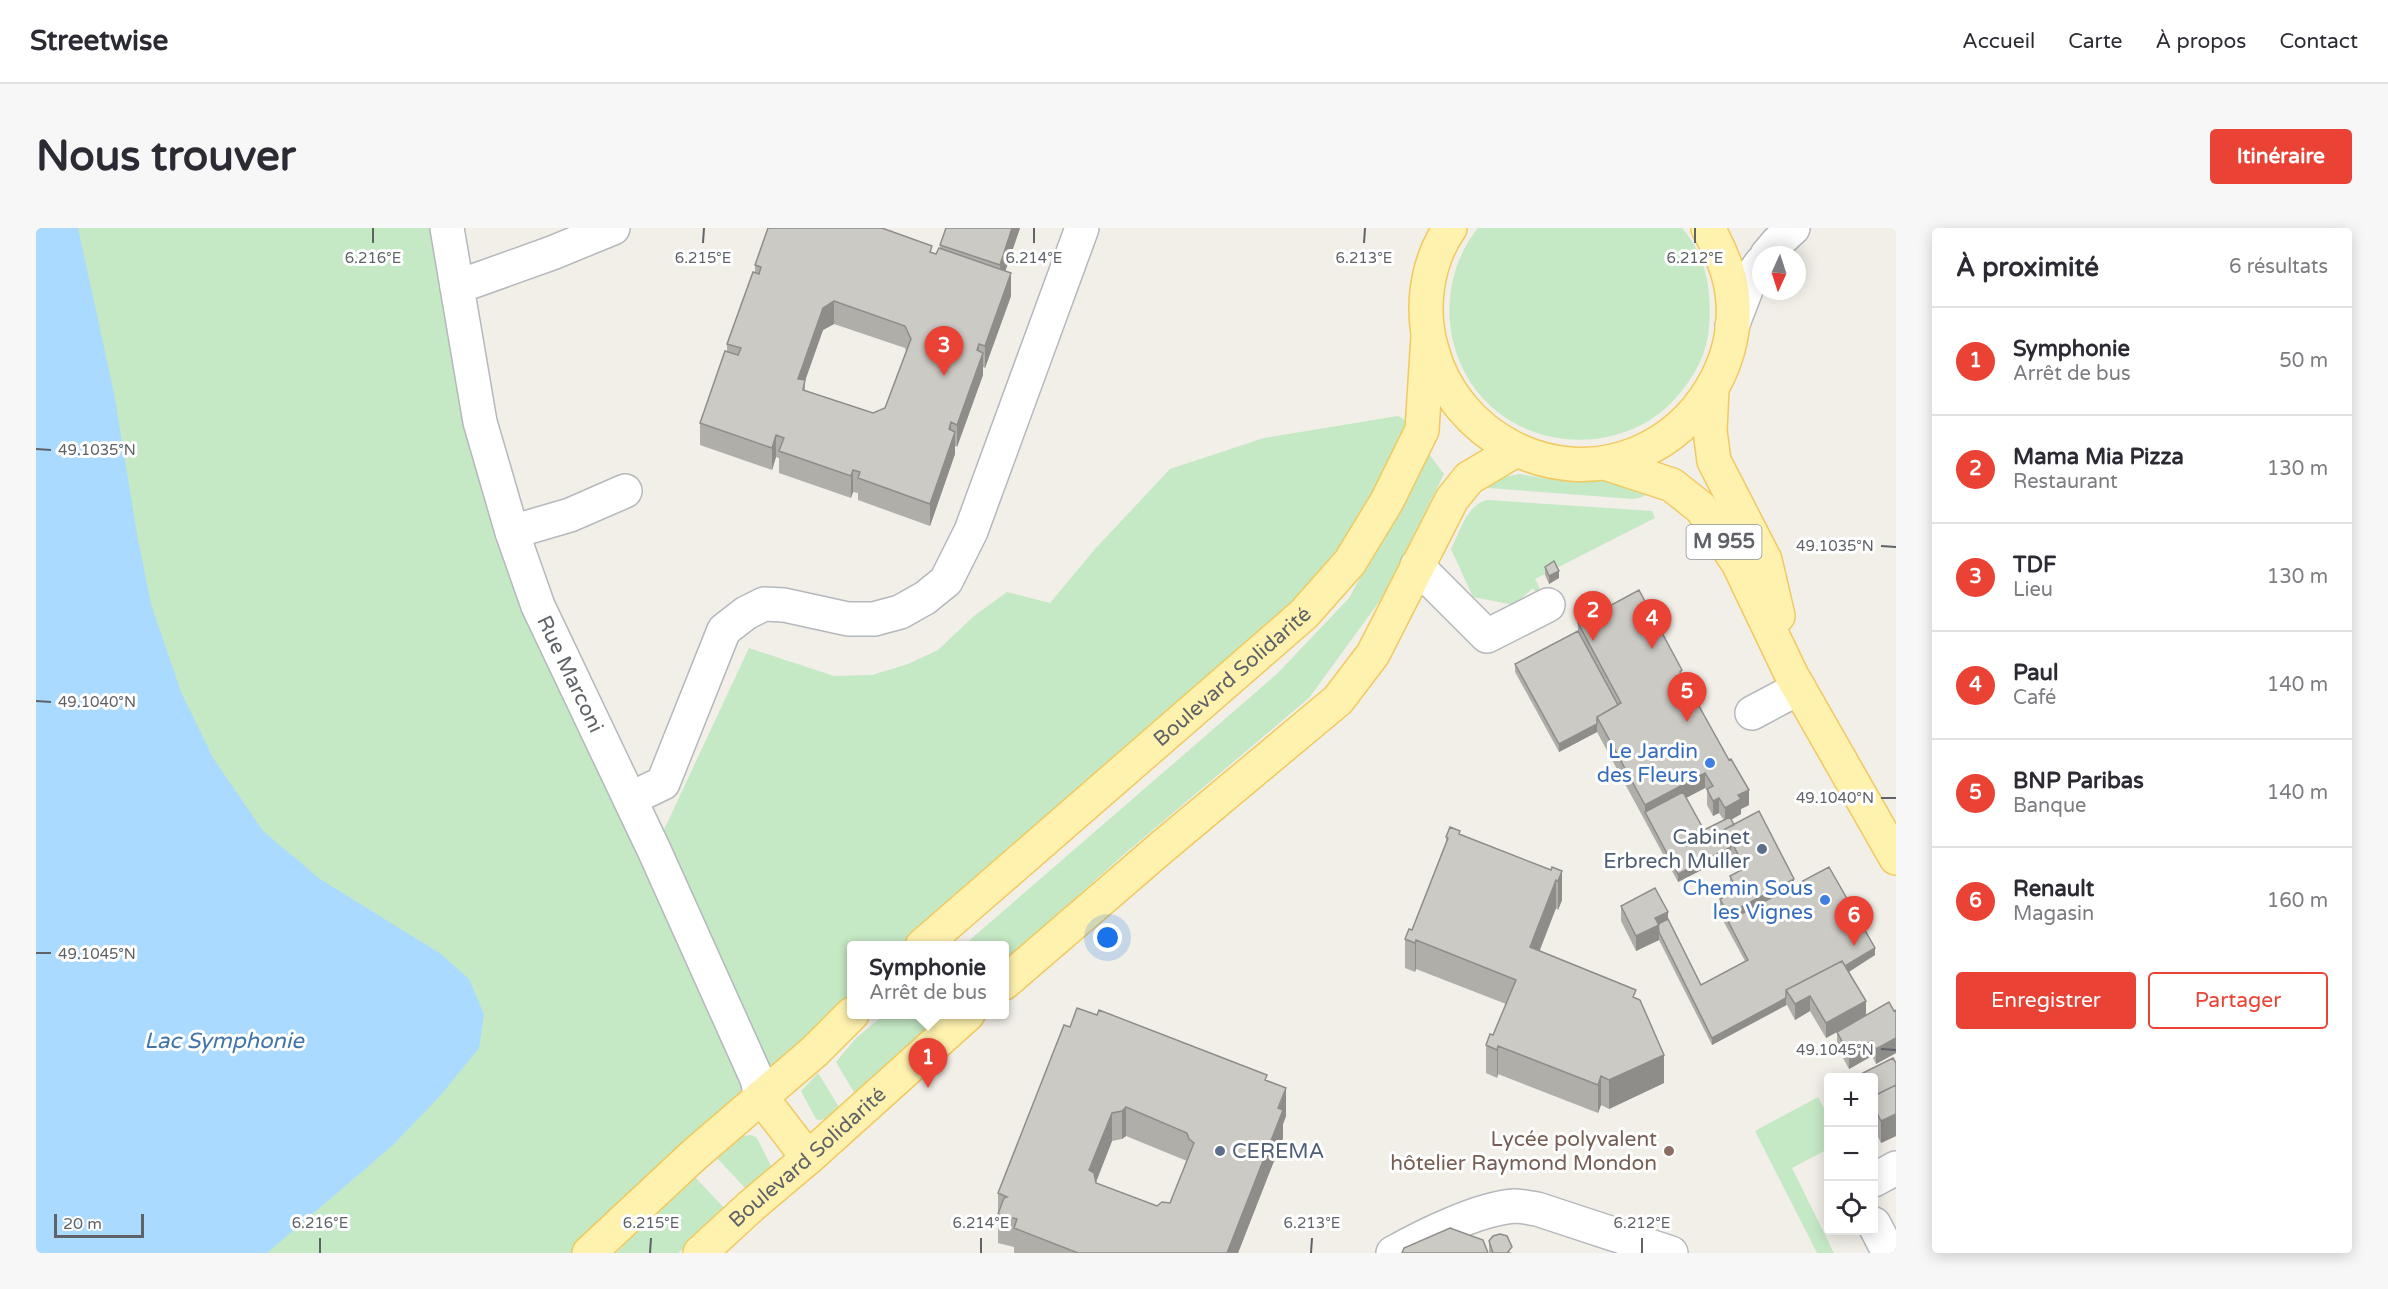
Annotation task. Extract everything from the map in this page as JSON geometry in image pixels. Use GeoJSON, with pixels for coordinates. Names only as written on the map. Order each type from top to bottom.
{"type":"FeatureCollection","features":[{"type":"Feature","properties":{"kind":"main road"},"geometry":{"type":"LineString","coordinates":[[1450,228],[1430,274],[1425,305],[1428,336],[1436,365],[1449,393],[1468,417],[1491,437],[1516,450],[1539,458],[1571,463],[1605,463],[1637,454],[1666,438],[1692,416],[1712,389],[1725,359],[1732,326],[1732,292],[1724,259],[1708,228]]}},
{"type":"Feature","properties":{"kind":"main road","name":"Boulevard Solidarité"},"geometry":{"type":"LineString","coordinates":[[927,941],[1304,614],[1350,562],[1387,501],[1422,430],[1428,336]]}},
{"type":"Feature","properties":{"kind":"main road","name":"M 955"},"geometry":{"type":"LineString","coordinates":[[1712,389],[1710,431],[1714,461],[1765,560],[1795,682]]}},
{"type":"Feature","properties":{"kind":"main road"},"geometry":{"type":"LineString","coordinates":[[1009,980],[1162,847],[1338,700],[1373,654],[1452,499],[1469,478],[1516,450]]}},
{"type":"Feature","properties":{"kind":"main road","name":"M 955"},"geometry":{"type":"LineString","coordinates":[[1605,463],[1672,485],[1701,508],[1738,563],[1795,682],[1896,858]]}},
{"type":"Feature","properties":{"kind":"main road"},"geometry":{"type":"LineString","coordinates":[[589,1253],[694,1155],[815,1051],[847,1019]]}},
{"type":"Feature","properties":{"kind":"main road","name":"Boulevard Solidarité"},"geometry":{"type":"LineString","coordinates":[[700,1253],[962,1019]]}},
{"type":"Feature","properties":{"kind":"main road"},"geometry":{"type":"LineString","coordinates":[[761,1097],[808,1158]]}},
{"type":"Feature","properties":{"kind":"street","name":"Rue Marconi"},"geometry":{"type":"LineString","coordinates":[[447,228],[480,422],[512,532],[538,606],[630,798],[757,1079],[761,1097]]}},
{"type":"Feature","properties":{"kind":"street"},"geometry":{"type":"LineString","coordinates":[[457,287],[552,253],[613,228]]}},
{"type":"Feature","properties":{"kind":"street"},"geometry":{"type":"LineString","coordinates":[[630,798],[663,783],[724,630],[746,613],[765,604],[784,605],[848,619],[874,619],[900,612],[925,598],[946,580],[971,531],[1082,228]]}},
{"type":"Feature","properties":{"kind":"street"},"geometry":{"type":"LineString","coordinates":[[1775,246],[1793,228]]}},
{"type":"Feature","properties":{"kind":"street"},"geometry":{"type":"LineString","coordinates":[[1732,326],[1752,274]]}},
{"type":"Feature","properties":{"kind":"street"},"geometry":{"type":"LineString","coordinates":[[512,532],[570,514],[625,491]]}},
{"type":"Feature","properties":{"kind":"street"},"geometry":{"type":"LineString","coordinates":[[1416,566],[1486,636],[1548,604]]}},
{"type":"Feature","properties":{"kind":"street"},"geometry":{"type":"LineString","coordinates":[[1752,713],[1795,682]]}},
{"type":"Feature","properties":{"kind":"street"},"geometry":{"type":"LineString","coordinates":[[1393,1253],[1413,1242],[1492,1210],[1517,1206],[1537,1209],[1596,1241],[1671,1253]]}},
{"type":"Feature","properties":{"kind":"street"},"geometry":{"type":"LineString","coordinates":[[1878,1232],[1889,1253]]}},
{"type":"Feature","properties":{"kind":"green space"},"geometry":{"type":"Polygon","coordinates":[[[36,228],[447,228],[480,422],[655,849],[749,648],[834,676],[872,675],[908,664],[938,650],[974,616],[1007,592],[1050,603],[1095,549],[1170,469],[1264,438],[1398,416],[1422,430],[1350,562],[926,941],[847,941],[847,1018],[589,1253],[36,1253],[36,228]]]}},
{"type":"Feature","properties":{"kind":"green space"},"geometry":{"type":"Polygon","coordinates":[[[1478,228],[1682,228],[1691,239],[1703,265],[1707,278],[1710,307],[1708,335],[1703,355],[1683,390],[1669,405],[1648,421],[1624,432],[1599,438],[1573,440],[1547,436],[1522,427],[1500,414],[1481,396],[1468,377],[1458,357],[1452,335],[1451,290],[1456,268],[1465,247],[1478,228]]]}},
{"type":"Feature","properties":{"kind":"green space"},"geometry":{"type":"Polygon","coordinates":[[[1429,454],[1444,474],[1384,595],[1309,698],[1122,856],[1009,957],[1009,941],[969,941],[1278,673],[1349,598],[1429,454]]]}},
{"type":"Feature","properties":{"kind":"green space"},"geometry":{"type":"Polygon","coordinates":[[[1520,474],[1560,481],[1622,481],[1656,489],[1634,499],[1488,488],[1484,484],[1493,479],[1520,474]]]}},
{"type":"Feature","properties":{"kind":"green space"},"geometry":{"type":"Polygon","coordinates":[[[1487,500],[1652,511],[1655,518],[1535,579],[1544,597],[1540,599],[1533,588],[1514,605],[1473,597],[1451,549],[1469,513],[1474,507],[1487,500]]]}},
{"type":"Feature","properties":{"kind":"green space"},"geometry":{"type":"Polygon","coordinates":[[[879,1019],[939,1019],[855,1094],[836,1062],[856,1038],[879,1019]]]}},
{"type":"Feature","properties":{"kind":"green space"},"geometry":{"type":"Polygon","coordinates":[[[818,1073],[839,1107],[822,1120],[816,1119],[801,1091],[818,1073]]]}},
{"type":"Feature","properties":{"kind":"green space"},"geometry":{"type":"Polygon","coordinates":[[[1818,1097],[1824,1108],[1824,1151],[1792,1168],[1834,1253],[1817,1253],[1755,1131],[1818,1097]]]}},
{"type":"Feature","properties":{"kind":"green space"},"geometry":{"type":"Polygon","coordinates":[[[751,1135],[757,1138],[773,1170],[748,1191],[716,1157],[741,1136],[751,1135]]]}},
{"type":"Feature","properties":{"kind":"green space"},"geometry":{"type":"Polygon","coordinates":[[[693,1175],[726,1210],[678,1253],[616,1253],[693,1175]]]}},
{"type":"Feature","properties":{"kind":"water","name":"Lac Symphonie"},"geometry":{"type":"Polygon","coordinates":[[[36,228],[78,228],[114,393],[151,604],[181,692],[213,758],[263,831],[320,879],[441,954],[469,979],[484,1014],[479,1048],[440,1096],[393,1145],[267,1253],[36,1253],[36,228]]]}},
{"type":"Feature","properties":{"kind":"building"},"geometry":{"type":"Polygon","coordinates":[[[768,228],[882,228],[932,246],[930,252],[936,254],[939,248],[1011,273],[985,346],[979,344],[977,350],[983,353],[957,425],[951,422],[949,429],[955,432],[930,504],[858,478],[860,472],[853,470],[851,476],[779,451],[784,438],[776,435],[772,448],[700,423],[725,351],[738,355],[741,348],[727,344],[753,272],[759,274],[761,267],[755,265],[768,228]],[[834,301],[823,308],[798,379],[805,380],[803,390],[873,413],[885,408],[911,339],[905,326],[834,301]]]}},
{"type":"Feature","properties":{"kind":"building"},"geometry":{"type":"Polygon","coordinates":[[[946,228],[1012,228],[1000,265],[940,245],[946,228]]]}},
{"type":"Feature","properties":{"kind":"building"},"geometry":{"type":"Polygon","coordinates":[[[1554,561],[1559,571],[1549,576],[1545,567],[1554,561]]]}},
{"type":"Feature","properties":{"kind":"building"},"geometry":{"type":"Polygon","coordinates":[[[1639,590],[1682,670],[1680,672],[1729,760],[1731,759],[1749,790],[1738,795],[1741,799],[1725,808],[1719,798],[1713,801],[1707,789],[1713,786],[1705,773],[1645,805],[1597,717],[1621,703],[1578,623],[1639,590]]]}},
{"type":"Feature","properties":{"kind":"building"},"geometry":{"type":"Polygon","coordinates":[[[1578,631],[1618,705],[1597,717],[1597,724],[1559,744],[1515,664],[1578,631]]]}},
{"type":"Feature","properties":{"kind":"building"},"geometry":{"type":"Polygon","coordinates":[[[1683,792],[1704,830],[1730,817],[1734,825],[1725,829],[1725,837],[1731,847],[1678,874],[1645,812],[1683,792]]]}},
{"type":"Feature","properties":{"kind":"building"},"geometry":{"type":"Polygon","coordinates":[[[1759,811],[1794,879],[1728,914],[1720,899],[1737,890],[1730,876],[1745,868],[1725,829],[1759,811]]]}},
{"type":"Feature","properties":{"kind":"building"},"geometry":{"type":"Polygon","coordinates":[[[1450,827],[1460,831],[1459,834],[1551,870],[1552,867],[1562,871],[1558,881],[1556,880],[1530,947],[1636,990],[1633,997],[1640,1000],[1664,1055],[1609,1080],[1601,1076],[1598,1085],[1498,1046],[1497,1050],[1486,1045],[1490,1034],[1493,1035],[1516,980],[1416,940],[1415,943],[1405,939],[1409,929],[1412,930],[1448,838],[1446,837],[1450,827]]]}},
{"type":"Feature","properties":{"kind":"building"},"geometry":{"type":"Polygon","coordinates":[[[1829,867],[1875,948],[1845,966],[1842,961],[1786,990],[1786,998],[1712,1038],[1659,932],[1658,924],[1668,919],[1701,985],[1748,960],[1728,921],[1829,867]]]}},
{"type":"Feature","properties":{"kind":"building"},"geometry":{"type":"Polygon","coordinates":[[[1655,888],[1668,912],[1655,918],[1659,925],[1636,936],[1621,906],[1655,888]]]}},
{"type":"Feature","properties":{"kind":"building"},"geometry":{"type":"Polygon","coordinates":[[[1842,961],[1866,1001],[1826,1023],[1810,996],[1795,1004],[1786,990],[1842,961]]]}},
{"type":"Feature","properties":{"kind":"building"},"geometry":{"type":"Polygon","coordinates":[[[1889,1002],[1894,1011],[1896,1010],[1896,1038],[1876,1049],[1872,1041],[1849,1054],[1837,1032],[1889,1002]]]}},
{"type":"Feature","properties":{"kind":"building","name":"CEREMA"},"geometry":{"type":"Polygon","coordinates":[[[1077,1008],[1097,1015],[1099,1010],[1267,1075],[1265,1080],[1286,1088],[1278,1108],[1283,1110],[1227,1253],[1078,1253],[1014,1228],[1017,1219],[998,1214],[1004,1198],[1007,1197],[998,1193],[1064,1025],[1070,1027],[1077,1008]],[[1126,1107],[1122,1111],[1112,1113],[1089,1170],[1094,1173],[1096,1183],[1157,1206],[1162,1202],[1170,1203],[1194,1143],[1189,1139],[1187,1133],[1126,1107]]]}},
{"type":"Feature","properties":{"kind":"building"},"geometry":{"type":"Polygon","coordinates":[[[1893,1058],[1896,1063],[1896,1085],[1878,1094],[1878,1073],[1863,1073],[1893,1058]]]}},
{"type":"Feature","properties":{"kind":"building"},"geometry":{"type":"Polygon","coordinates":[[[1896,1085],[1896,1114],[1881,1121],[1878,1115],[1878,1094],[1896,1085]]]}},
{"type":"Feature","properties":{"kind":"building"},"geometry":{"type":"Polygon","coordinates":[[[1450,1228],[1483,1240],[1488,1253],[1402,1253],[1404,1248],[1450,1228]]]}},
{"type":"Feature","properties":{"kind":"building"},"geometry":{"type":"Polygon","coordinates":[[[1500,1234],[1507,1236],[1512,1247],[1507,1253],[1493,1253],[1489,1241],[1493,1236],[1500,1234]]]}},
{"type":"Feature","properties":{"kind":"place","name":"TDF"},"geometry":{"type":"Point","coordinates":[944,376]}},
{"type":"Feature","properties":{"kind":"place","name":"Mama Mia Pizza"},"geometry":{"type":"Point","coordinates":[1593,641]}},
{"type":"Feature","properties":{"kind":"place","name":"Paul"},"geometry":{"type":"Point","coordinates":[1652,649]}},
{"type":"Feature","properties":{"kind":"place","name":"BNP Paribas"},"geometry":{"type":"Point","coordinates":[1687,722]}},
{"type":"Feature","properties":{"kind":"place","name":"Le Jardin des Fleurs"},"geometry":{"type":"Point","coordinates":[1710,763]}},
{"type":"Feature","properties":{"kind":"place","name":"Cabinet Erbrech Muller"},"geometry":{"type":"Point","coordinates":[1762,849]}},
{"type":"Feature","properties":{"kind":"place","name":"Chemin Sous les Vignes"},"geometry":{"type":"Point","coordinates":[1825,900]}},
{"type":"Feature","properties":{"kind":"place","name":"Renault"},"geometry":{"type":"Point","coordinates":[1854,946]}},
{"type":"Feature","properties":{"kind":"place","name":"Symphonie"},"geometry":{"type":"Point","coordinates":[928,1088]}},
{"type":"Feature","properties":{"kind":"place","name":"CEREMA"},"geometry":{"type":"Point","coordinates":[1220,1151]}},
{"type":"Feature","properties":{"kind":"place","name":"Lycée polyvalent hôtelier Raymond Mondon"},"geometry":{"type":"Point","coordinates":[1669,1151]}}]}
